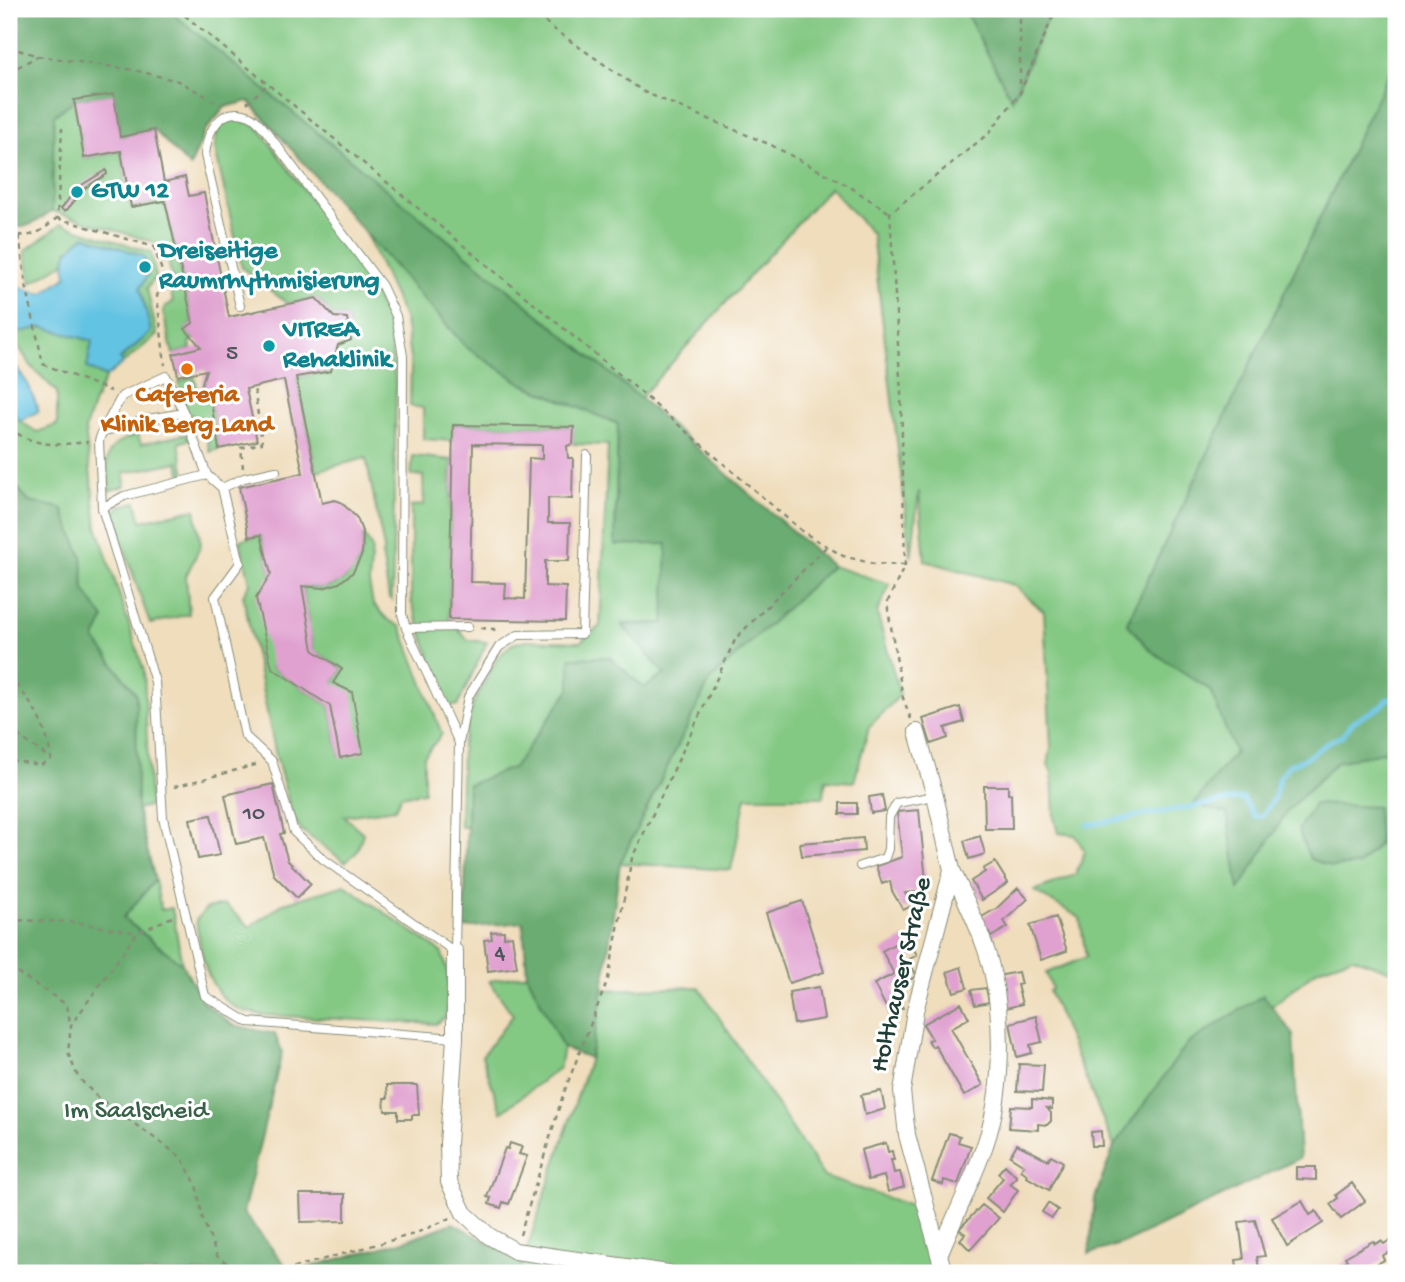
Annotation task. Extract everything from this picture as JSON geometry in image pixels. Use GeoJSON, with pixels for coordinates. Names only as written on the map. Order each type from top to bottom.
{"type":"FeatureCollection","features":[{"type":"Feature","properties":{"kind":"street","name":"Holthauser Straße"},"geometry":{"type":"LineString","coordinates":[[917,732],[952,870],[984,945],[992,976],[999,1033],[996,1095],[985,1143],[939,1255]]}},
{"type":"Feature","properties":{"kind":"street","name":"Holthauser Straße"},"geometry":{"type":"LineString","coordinates":[[944,1273],[907,1135],[902,1091],[915,1011],[952,870]]}},
{"type":"Feature","properties":{"kind":"street"},"geometry":{"type":"LineString","coordinates":[[455,952],[455,1038],[449,1182],[464,1213],[488,1236],[515,1251],[668,1273]]}},
{"type":"Feature","properties":{"kind":"lane"},"geometry":{"type":"LineString","coordinates":[[240,306],[205,155],[206,141],[212,128],[221,117],[236,113],[252,117],[267,131],[382,286],[396,316],[403,356],[402,614],[459,743]]}},
{"type":"Feature","properties":{"kind":"lane"},"geometry":{"type":"LineString","coordinates":[[455,952],[323,859],[293,832],[272,761],[245,736],[215,597],[240,563],[222,488],[206,475],[184,413],[166,376],[122,396],[101,436],[102,508],[155,682],[163,818],[205,996],[248,1022],[455,1038]]}},
{"type":"Feature","properties":{"kind":"lane"},"geometry":{"type":"LineString","coordinates":[[101,436],[148,419],[184,413]]}},
{"type":"Feature","properties":{"kind":"lane"},"geometry":{"type":"LineString","coordinates":[[455,952],[459,743],[468,697],[499,647],[517,635],[582,634],[587,455]]}},
{"type":"Feature","properties":{"kind":"lane"},"geometry":{"type":"LineString","coordinates":[[222,488],[244,478],[276,471]]}},
{"type":"Feature","properties":{"kind":"lane"},"geometry":{"type":"LineString","coordinates":[[102,508],[124,496],[206,475]]}},
{"type":"Feature","properties":{"kind":"lane"},"geometry":{"type":"LineString","coordinates":[[406,628],[468,627]]}},
{"type":"Feature","properties":{"kind":"lane"},"geometry":{"type":"LineString","coordinates":[[860,866],[885,858],[888,849],[889,817],[897,803],[935,796]]}},
{"type":"Feature","properties":{"kind":"path"},"geometry":{"type":"LineString","coordinates":[[177,9],[631,384],[803,532],[843,556],[874,564],[905,565]]}},
{"type":"Feature","properties":{"kind":"path"},"geometry":{"type":"LineString","coordinates":[[529,9],[644,92],[771,145],[847,185],[890,213]]}},
{"type":"Feature","properties":{"kind":"path"},"geometry":{"type":"LineString","coordinates":[[1020,9],[1020,93]]}},
{"type":"Feature","properties":{"kind":"path"},"geometry":{"type":"LineString","coordinates":[[890,213],[989,133],[1020,93],[1056,9]]}},
{"type":"Feature","properties":{"kind":"path"},"geometry":{"type":"LineString","coordinates":[[9,47],[38,56],[134,70],[178,81],[236,113],[268,84]]}},
{"type":"Feature","properties":{"kind":"path"},"geometry":{"type":"LineString","coordinates":[[9,72],[38,56]]}},
{"type":"Feature","properties":{"kind":"path"},"geometry":{"type":"LineString","coordinates":[[9,232],[19,236],[35,236],[57,218],[62,128]]}},
{"type":"Feature","properties":{"kind":"path"},"geometry":{"type":"LineString","coordinates":[[890,213],[901,394],[905,565],[887,603],[903,698],[917,732]]}},
{"type":"Feature","properties":{"kind":"path"},"geometry":{"type":"LineString","coordinates":[[57,218],[154,247],[164,277],[158,296],[166,376]]}},
{"type":"Feature","properties":{"kind":"path"},"geometry":{"type":"LineString","coordinates":[[19,236],[26,285],[43,364],[122,396]]}},
{"type":"Feature","properties":{"kind":"path"},"geometry":{"type":"LineString","coordinates":[[244,478],[241,448],[262,443],[254,387]]}},
{"type":"Feature","properties":{"kind":"path"},"geometry":{"type":"LineString","coordinates":[[9,428],[24,439],[50,445],[101,436]]}},
{"type":"Feature","properties":{"kind":"path"},"geometry":{"type":"LineString","coordinates":[[515,1251],[563,1095],[608,979],[632,858],[736,638],[827,546]]}},
{"type":"Feature","properties":{"kind":"path"},"geometry":{"type":"LineString","coordinates":[[9,678],[37,715],[49,740],[51,758]]}},
{"type":"Feature","properties":{"kind":"path"},"geometry":{"type":"LineString","coordinates":[[9,729],[51,758]]}},
{"type":"Feature","properties":{"kind":"path"},"geometry":{"type":"LineString","coordinates":[[9,760],[41,765],[51,758]]}},
{"type":"Feature","properties":{"kind":"path"},"geometry":{"type":"LineString","coordinates":[[162,790],[243,768]]}},
{"type":"Feature","properties":{"kind":"path"},"geometry":{"type":"LineString","coordinates":[[71,1025],[137,933],[185,911]]}},
{"type":"Feature","properties":{"kind":"path"},"geometry":{"type":"LineString","coordinates":[[9,920],[74,922],[137,933]]}},
{"type":"Feature","properties":{"kind":"path"},"geometry":{"type":"LineString","coordinates":[[9,967],[67,1004],[71,1025],[68,1053],[78,1077],[97,1097],[181,1157],[196,1184],[203,1220],[217,1256],[240,1273]]}},
{"type":"Feature","properties":{"kind":"path"},"geometry":{"type":"LineString","coordinates":[[274,1273],[414,1234],[464,1213]]}},
{"type":"Feature","properties":{"kind":"green space"},"geometry":{"type":"Polygon","coordinates":[[[9,9],[167,9],[640,398],[832,566],[710,680],[620,863],[603,990],[590,1058],[563,1048],[527,974],[523,922],[464,928],[468,785],[514,767],[570,689],[570,658],[609,657],[644,688],[665,674],[622,625],[664,623],[667,544],[615,545],[618,424],[523,384],[466,347],[249,101],[225,107],[205,131],[190,167],[154,130],[120,137],[114,95],[74,100],[54,116],[52,211],[26,226],[9,225],[9,9]]]}},
{"type":"Feature","properties":{"kind":"green space"},"geometry":{"type":"Polygon","coordinates":[[[167,9],[964,9],[1012,100],[1051,9],[1396,9],[1396,58],[1127,623],[1396,425],[1396,973],[1353,957],[1318,969],[1205,1060],[1114,1146],[1049,991],[1052,989],[1046,973],[1086,957],[1080,918],[1034,891],[1077,874],[1084,850],[1075,835],[1058,833],[1054,818],[1052,772],[1048,766],[1051,748],[1044,612],[1014,585],[925,561],[919,491],[911,558],[872,234],[830,187],[640,398],[167,9]]]}},
{"type":"Feature","properties":{"kind":"green space"},"geometry":{"type":"Polygon","coordinates":[[[964,9],[1051,9],[1012,100],[964,9]]]}},
{"type":"Feature","properties":{"kind":"green space"},"geometry":{"type":"Polygon","coordinates":[[[1396,58],[1396,749],[1337,762],[1288,810],[1239,890],[1227,813],[1193,805],[1235,752],[1210,690],[1150,650],[1127,623],[1396,58]]]}},
{"type":"Feature","properties":{"kind":"green space"},"geometry":{"type":"Polygon","coordinates":[[[74,100],[84,158],[121,151],[131,207],[165,201],[193,323],[186,329],[195,340],[190,341],[191,349],[173,354],[163,312],[165,307],[173,302],[168,281],[172,279],[168,260],[164,261],[160,244],[52,211],[53,116],[74,100]]]}},
{"type":"Feature","properties":{"kind":"green space"},"geometry":{"type":"Polygon","coordinates":[[[232,119],[251,123],[261,131],[369,280],[389,327],[396,388],[392,600],[389,598],[382,554],[384,549],[366,458],[316,471],[296,377],[331,371],[338,345],[351,340],[347,318],[334,317],[316,298],[288,304],[242,268],[215,149],[218,131],[232,119]]]}},
{"type":"Feature","properties":{"kind":"green space"},"geometry":{"type":"Polygon","coordinates":[[[61,224],[151,252],[156,277],[147,288],[157,335],[123,363],[120,360],[151,332],[140,288],[148,275],[68,249],[64,263],[31,283],[25,251],[61,224]]]}},
{"type":"Feature","properties":{"kind":"green space"},"geometry":{"type":"Polygon","coordinates":[[[366,234],[466,347],[523,384],[618,424],[615,544],[668,544],[664,623],[623,624],[665,674],[644,688],[609,657],[570,689],[514,767],[468,785],[467,827],[460,827],[462,745],[473,704],[498,657],[512,644],[526,640],[580,642],[600,626],[608,445],[573,444],[573,427],[453,425],[453,441],[423,439],[423,408],[410,406],[411,366],[405,320],[366,234]]]}},
{"type":"Feature","properties":{"kind":"green space"},"geometry":{"type":"Polygon","coordinates":[[[43,327],[92,341],[87,368],[106,377],[85,429],[97,526],[144,671],[150,806],[137,809],[136,694],[94,639],[104,619],[84,590],[82,556],[29,502],[9,477],[9,406],[20,421],[37,432],[57,425],[57,392],[32,367],[10,334],[43,327]]]}},
{"type":"Feature","properties":{"kind":"green space"},"geometry":{"type":"Polygon","coordinates":[[[194,376],[199,393],[210,396],[219,449],[210,452],[203,419],[186,413],[179,382],[194,376]]]}},
{"type":"Feature","properties":{"kind":"green space"},"geometry":{"type":"Polygon","coordinates":[[[185,434],[190,439],[179,443],[185,475],[182,476],[178,462],[124,473],[125,486],[109,491],[107,462],[112,448],[118,443],[138,435],[141,444],[185,434]]]}},
{"type":"Feature","properties":{"kind":"green space"},"geometry":{"type":"Polygon","coordinates":[[[413,456],[452,460],[449,619],[468,640],[487,642],[458,705],[447,707],[411,601],[411,506],[424,505],[423,476],[411,475],[413,456]]]}},
{"type":"Feature","properties":{"kind":"green space","name":"Im Saalscheid"},"geometry":{"type":"Polygon","coordinates":[[[9,477],[29,502],[62,508],[82,557],[84,590],[104,619],[95,639],[136,694],[137,809],[155,880],[123,918],[182,964],[203,1002],[233,1025],[275,1034],[282,1052],[243,1213],[291,1272],[401,1242],[453,1223],[523,1262],[519,1273],[9,1273],[9,477]]]}},
{"type":"Feature","properties":{"kind":"green space"},"geometry":{"type":"Polygon","coordinates":[[[136,502],[141,521],[195,509],[201,545],[186,576],[189,614],[150,624],[113,515],[120,506],[136,502]]]}},
{"type":"Feature","properties":{"kind":"green space"},"geometry":{"type":"Polygon","coordinates":[[[363,534],[372,548],[369,583],[373,604],[387,619],[401,627],[442,734],[424,756],[424,792],[401,796],[395,809],[344,816],[363,833],[357,852],[345,862],[301,830],[292,814],[276,756],[243,595],[250,583],[240,540],[261,535],[271,574],[272,668],[330,706],[340,757],[333,683],[342,669],[313,650],[302,586],[327,587],[347,577],[360,558],[363,534]]]}},
{"type":"Feature","properties":{"kind":"green space"},"geometry":{"type":"Polygon","coordinates":[[[832,566],[890,584],[877,613],[900,695],[869,727],[854,782],[826,780],[823,797],[746,797],[731,870],[620,863],[710,680],[832,566]]]}},
{"type":"Feature","properties":{"kind":"green space"},"geometry":{"type":"Polygon","coordinates":[[[1314,804],[1377,807],[1379,844],[1359,865],[1332,867],[1310,859],[1298,830],[1314,804]]]}},
{"type":"Feature","properties":{"kind":"green space"},"geometry":{"type":"Polygon","coordinates":[[[155,880],[161,910],[172,908],[182,964],[123,918],[155,880]]]}},
{"type":"Feature","properties":{"kind":"green space"},"geometry":{"type":"Polygon","coordinates":[[[345,885],[441,952],[449,984],[446,1017],[436,1024],[262,1015],[236,1008],[217,991],[206,969],[196,920],[207,908],[225,905],[250,927],[284,903],[345,885]]]}},
{"type":"Feature","properties":{"kind":"green space"},"geometry":{"type":"Polygon","coordinates":[[[527,974],[563,1048],[559,1068],[501,1112],[482,1056],[513,1015],[489,981],[527,974]]]}},
{"type":"Feature","properties":{"kind":"green space"},"geometry":{"type":"Polygon","coordinates":[[[699,987],[824,1177],[918,1208],[940,1273],[519,1273],[590,1058],[603,990],[699,987]]]}},
{"type":"Feature","properties":{"kind":"green space"},"geometry":{"type":"Polygon","coordinates":[[[1263,995],[1293,1034],[1300,1158],[1129,1241],[1089,1254],[1095,1198],[1114,1146],[1187,1044],[1263,995]]]}},
{"type":"Feature","properties":{"kind":"water"},"geometry":{"type":"Polygon","coordinates":[[[85,236],[144,256],[148,275],[140,288],[151,332],[120,359],[123,363],[106,377],[87,368],[92,341],[43,327],[11,334],[9,341],[9,284],[42,294],[67,276],[65,262],[68,252],[85,236]]]}},
{"type":"Feature","properties":{"kind":"water"},"geometry":{"type":"Polygon","coordinates":[[[9,357],[28,384],[39,411],[20,421],[9,406],[9,357]]]}},
{"type":"Feature","properties":{"kind":"building"},"geometry":{"type":"Polygon","coordinates":[[[114,94],[120,137],[154,130],[164,182],[185,177],[189,196],[204,193],[229,317],[316,298],[334,317],[347,318],[351,340],[338,345],[331,371],[296,377],[322,503],[335,500],[341,502],[357,518],[363,534],[362,554],[353,572],[339,583],[323,588],[302,586],[313,650],[342,669],[333,683],[352,692],[363,753],[340,758],[330,706],[272,668],[256,598],[271,574],[261,535],[249,537],[239,487],[303,473],[284,380],[246,389],[257,441],[219,449],[210,396],[199,393],[206,370],[178,376],[173,354],[201,347],[185,329],[193,323],[165,201],[131,207],[121,151],[84,158],[74,100],[114,94]]]}},
{"type":"Feature","properties":{"kind":"building","name":"GTW 12"},"geometry":{"type":"Polygon","coordinates":[[[106,170],[107,174],[85,188],[67,210],[61,209],[77,188],[106,170]]]}},
{"type":"Feature","properties":{"kind":"building"},"geometry":{"type":"Polygon","coordinates":[[[453,425],[574,427],[573,444],[567,446],[568,458],[573,458],[572,499],[548,498],[548,523],[570,523],[569,561],[545,561],[545,586],[566,587],[565,621],[449,619],[453,425]],[[473,444],[470,582],[506,583],[505,598],[525,599],[529,458],[542,459],[542,445],[473,444]]]}},
{"type":"Feature","properties":{"kind":"building"},"geometry":{"type":"Polygon","coordinates":[[[960,707],[964,722],[945,728],[948,738],[931,744],[923,719],[960,707]]]}},
{"type":"Feature","properties":{"kind":"building"},"geometry":{"type":"Polygon","coordinates":[[[273,784],[284,833],[280,834],[288,861],[311,884],[297,898],[274,875],[264,838],[236,844],[225,795],[273,784]]]}},
{"type":"Feature","properties":{"kind":"building"},"geometry":{"type":"Polygon","coordinates":[[[984,786],[1008,786],[1008,794],[1011,794],[1012,829],[985,829],[984,786]]]}},
{"type":"Feature","properties":{"kind":"building"},"geometry":{"type":"Polygon","coordinates":[[[882,795],[885,811],[871,813],[869,797],[882,795]]]}},
{"type":"Feature","properties":{"kind":"building"},"geometry":{"type":"Polygon","coordinates":[[[840,803],[857,803],[857,814],[840,814],[840,803]]]}},
{"type":"Feature","properties":{"kind":"building"},"geometry":{"type":"Polygon","coordinates":[[[919,810],[927,891],[905,893],[912,906],[903,910],[892,891],[890,881],[882,884],[876,866],[902,857],[897,812],[919,810]]]}},
{"type":"Feature","properties":{"kind":"building"},"geometry":{"type":"Polygon","coordinates":[[[211,815],[220,855],[198,859],[190,819],[211,815]]]}},
{"type":"Feature","properties":{"kind":"building"},"geometry":{"type":"Polygon","coordinates":[[[980,836],[985,854],[969,859],[964,841],[980,836]]]}},
{"type":"Feature","properties":{"kind":"building"},"geometry":{"type":"Polygon","coordinates":[[[863,838],[864,851],[802,856],[800,843],[863,838]]]}},
{"type":"Feature","properties":{"kind":"building"},"geometry":{"type":"Polygon","coordinates":[[[995,862],[1008,883],[982,900],[971,881],[995,862]]]}},
{"type":"Feature","properties":{"kind":"building"},"geometry":{"type":"Polygon","coordinates":[[[1018,888],[1028,899],[1004,921],[1008,927],[991,937],[980,918],[997,908],[1018,888]]]}},
{"type":"Feature","properties":{"kind":"building"},"geometry":{"type":"Polygon","coordinates":[[[802,901],[824,972],[789,983],[766,913],[802,901]]]}},
{"type":"Feature","properties":{"kind":"building"},"geometry":{"type":"Polygon","coordinates":[[[1056,917],[1067,951],[1041,960],[1030,925],[1056,917]]]}},
{"type":"Feature","properties":{"kind":"building"},"geometry":{"type":"Polygon","coordinates":[[[504,931],[504,937],[512,936],[517,967],[488,971],[484,940],[492,939],[491,932],[504,931]]]}},
{"type":"Feature","properties":{"kind":"building"},"geometry":{"type":"Polygon","coordinates":[[[907,937],[917,955],[908,960],[917,976],[893,989],[903,1008],[890,1015],[874,984],[894,974],[882,951],[907,937]]]}},
{"type":"Feature","properties":{"kind":"building"},"geometry":{"type":"Polygon","coordinates":[[[961,967],[967,988],[954,992],[947,972],[961,967]]]}},
{"type":"Feature","properties":{"kind":"building"},"geometry":{"type":"Polygon","coordinates":[[[1018,972],[1021,984],[1017,985],[1022,1004],[1006,1008],[998,976],[1018,972]]]}},
{"type":"Feature","properties":{"kind":"building"},"geometry":{"type":"Polygon","coordinates":[[[819,987],[824,1019],[794,1024],[789,992],[819,987]]]}},
{"type":"Feature","properties":{"kind":"building"},"geometry":{"type":"Polygon","coordinates":[[[986,988],[989,1002],[975,1005],[971,990],[986,988]]]}},
{"type":"Feature","properties":{"kind":"building"},"geometry":{"type":"Polygon","coordinates":[[[961,1003],[969,1018],[951,1028],[983,1085],[964,1096],[935,1045],[932,1047],[928,1040],[932,1039],[923,1024],[961,1003]]]}},
{"type":"Feature","properties":{"kind":"building"},"geometry":{"type":"Polygon","coordinates":[[[1036,1016],[1042,1042],[1030,1045],[1032,1053],[1017,1057],[1010,1023],[1036,1016]]]}},
{"type":"Feature","properties":{"kind":"building"},"geometry":{"type":"Polygon","coordinates":[[[1019,1064],[1044,1065],[1042,1092],[1017,1091],[1019,1064]]]}},
{"type":"Feature","properties":{"kind":"building"},"geometry":{"type":"Polygon","coordinates":[[[387,1085],[417,1085],[419,1115],[412,1115],[412,1119],[398,1119],[398,1111],[385,1111],[387,1085]]]}},
{"type":"Feature","properties":{"kind":"building"},"geometry":{"type":"Polygon","coordinates":[[[881,1091],[885,1109],[865,1115],[861,1095],[881,1091]]]}},
{"type":"Feature","properties":{"kind":"building"},"geometry":{"type":"Polygon","coordinates":[[[1032,1099],[1052,1101],[1052,1109],[1047,1108],[1051,1113],[1051,1121],[1047,1125],[1038,1124],[1038,1130],[1009,1128],[1011,1106],[1032,1107],[1032,1099]]]}},
{"type":"Feature","properties":{"kind":"building"},"geometry":{"type":"Polygon","coordinates":[[[1101,1131],[1102,1146],[1092,1146],[1091,1132],[1101,1131]]]}},
{"type":"Feature","properties":{"kind":"building"},"geometry":{"type":"Polygon","coordinates":[[[949,1133],[960,1136],[958,1142],[971,1146],[958,1184],[944,1180],[943,1185],[932,1181],[949,1133]]]}},
{"type":"Feature","properties":{"kind":"building"},"geometry":{"type":"Polygon","coordinates":[[[510,1143],[522,1147],[519,1154],[527,1156],[509,1204],[503,1202],[501,1208],[489,1204],[491,1198],[487,1197],[505,1148],[508,1149],[510,1143]]]}},
{"type":"Feature","properties":{"kind":"building"},"geometry":{"type":"Polygon","coordinates":[[[886,1143],[888,1152],[892,1151],[894,1173],[900,1172],[904,1187],[888,1192],[884,1176],[868,1180],[861,1150],[886,1143]]]}},
{"type":"Feature","properties":{"kind":"building"},"geometry":{"type":"Polygon","coordinates":[[[1017,1144],[1048,1160],[1051,1155],[1063,1162],[1049,1190],[1027,1177],[1021,1170],[1024,1165],[1010,1156],[1017,1144]]]}},
{"type":"Feature","properties":{"kind":"building"},"geometry":{"type":"Polygon","coordinates":[[[1005,1165],[1017,1177],[1010,1184],[1018,1190],[1003,1212],[986,1198],[1003,1178],[998,1173],[1005,1165]]]}},
{"type":"Feature","properties":{"kind":"building"},"geometry":{"type":"Polygon","coordinates":[[[1296,1167],[1316,1167],[1316,1180],[1296,1179],[1296,1167]]]}},
{"type":"Feature","properties":{"kind":"building"},"geometry":{"type":"Polygon","coordinates":[[[1352,1183],[1365,1201],[1341,1219],[1330,1204],[1338,1198],[1336,1195],[1352,1183]]]}},
{"type":"Feature","properties":{"kind":"building"},"geometry":{"type":"Polygon","coordinates":[[[300,1194],[345,1194],[345,1221],[301,1222],[300,1194]]]}},
{"type":"Feature","properties":{"kind":"building"},"geometry":{"type":"Polygon","coordinates":[[[1302,1201],[1310,1215],[1316,1211],[1323,1223],[1287,1246],[1272,1218],[1302,1201]]]}},
{"type":"Feature","properties":{"kind":"building"},"geometry":{"type":"Polygon","coordinates":[[[1048,1203],[1058,1210],[1052,1218],[1042,1212],[1048,1203]]]}},
{"type":"Feature","properties":{"kind":"building"},"geometry":{"type":"Polygon","coordinates":[[[982,1205],[999,1218],[970,1250],[960,1240],[965,1234],[959,1229],[982,1205]]]}},
{"type":"Feature","properties":{"kind":"building"},"geometry":{"type":"Polygon","coordinates":[[[1255,1220],[1265,1256],[1257,1257],[1260,1273],[1238,1273],[1236,1260],[1244,1259],[1239,1222],[1255,1220]]]}},
{"type":"Feature","properties":{"kind":"building"},"geometry":{"type":"Polygon","coordinates":[[[1390,1240],[1396,1252],[1382,1256],[1384,1260],[1361,1273],[1344,1273],[1340,1265],[1347,1260],[1345,1257],[1373,1241],[1375,1244],[1381,1241],[1384,1244],[1390,1240]]]}},
{"type":"Feature","properties":{"kind":"waterway"},"geometry":{"type":"LineString","coordinates":[[1087,825],[1243,798],[1255,817],[1262,816],[1274,799],[1279,778],[1289,765],[1342,736],[1354,721],[1382,706],[1396,694]]}},
{"type":"Feature","properties":{"kind":"place","name":"GTW 12"},"geometry":{"type":"Point","coordinates":[77,192]}},
{"type":"Feature","properties":{"kind":"place","name":"Dreiseitige Raumrhythmisierung"},"geometry":{"type":"Point","coordinates":[145,267]}},
{"type":"Feature","properties":{"kind":"place","name":"VITREA Rehaklinik"},"geometry":{"type":"Point","coordinates":[269,346]}},
{"type":"Feature","properties":{"kind":"place","name":"Cafeteria Klinik Berg.Land"},"geometry":{"type":"Point","coordinates":[187,369]}}]}
